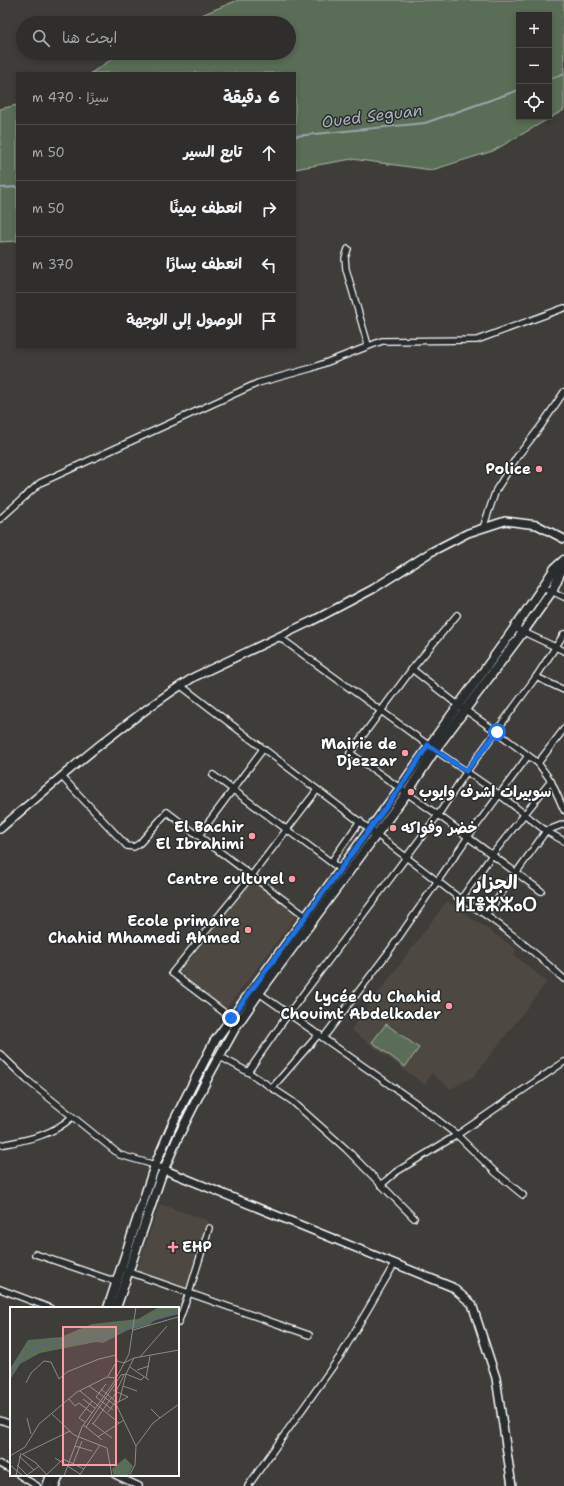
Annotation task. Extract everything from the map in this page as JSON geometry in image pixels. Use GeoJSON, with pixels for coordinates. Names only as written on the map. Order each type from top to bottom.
{"type":"FeatureCollection","features":[{"type":"Feature","properties":{"kind":"main road"},"geometry":{"type":"LineString","coordinates":[[461,707],[523,632],[552,590],[564,560]]}},
{"type":"Feature","properties":{"kind":"main road"},"geometry":{"type":"LineString","coordinates":[[108,1307],[117,1282],[125,1271],[178,1137],[219,1056],[259,993],[377,834],[431,748],[461,707],[543,587],[560,570]]}},
{"type":"Feature","properties":{"kind":"main road"},"geometry":{"type":"LineString","coordinates":[[116,1307],[155,1165],[174,1122],[214,1042],[370,829],[404,791]]}},
{"type":"Feature","properties":{"kind":"main road"},"geometry":{"type":"LineString","coordinates":[[47,1486],[51,1476]]}},
{"type":"Feature","properties":{"kind":"main road"},"geometry":{"type":"LineString","coordinates":[[55,1486],[59,1476]]}},
{"type":"Feature","properties":{"kind":"street"},"geometry":{"type":"LineString","coordinates":[[348,249],[345,258],[346,269],[368,345]]}},
{"type":"Feature","properties":{"kind":"street"},"geometry":{"type":"LineString","coordinates":[[0,520],[40,483],[258,383],[312,368],[368,345],[382,341],[477,340],[564,308]]}},
{"type":"Feature","properties":{"kind":"street"},"geometry":{"type":"LineString","coordinates":[[482,528],[496,490],[517,457],[541,426],[564,392]]}},
{"type":"Feature","properties":{"kind":"street"},"geometry":{"type":"LineString","coordinates":[[0,829],[62,777],[156,702],[180,685],[314,620],[373,589],[431,552],[468,533],[505,521],[537,525],[564,539]]}},
{"type":"Feature","properties":{"kind":"street"},"geometry":{"type":"LineString","coordinates":[[543,587],[564,597]]}},
{"type":"Feature","properties":{"kind":"street"},"geometry":{"type":"LineString","coordinates":[[458,615],[412,668],[350,753],[438,815],[541,891]]}},
{"type":"Feature","properties":{"kind":"street"},"geometry":{"type":"LineString","coordinates":[[515,628],[564,651]]}},
{"type":"Feature","properties":{"kind":"street"},"geometry":{"type":"LineString","coordinates":[[248,1072],[289,1013],[438,815],[466,771],[497,732],[536,678],[564,634]]}},
{"type":"Feature","properties":{"kind":"street"},"geometry":{"type":"LineString","coordinates":[[279,637],[382,710],[431,748],[500,794],[546,831],[564,841]]}},
{"type":"Feature","properties":{"kind":"street"},"geometry":{"type":"LineString","coordinates":[[412,668],[461,707],[538,763],[551,781],[564,810]]}},
{"type":"Feature","properties":{"kind":"street"},"geometry":{"type":"LineString","coordinates":[[536,678],[564,690]]}},
{"type":"Feature","properties":{"kind":"street"},"geometry":{"type":"LineString","coordinates":[[180,685],[461,899],[507,931],[564,979]]}},
{"type":"Feature","properties":{"kind":"street"},"geometry":{"type":"LineString","coordinates":[[538,763],[564,729]]}},
{"type":"Feature","properties":{"kind":"street"},"geometry":{"type":"LineString","coordinates":[[199,835],[263,749]]}},
{"type":"Feature","properties":{"kind":"street"},"geometry":{"type":"LineString","coordinates":[[272,1088],[322,1036],[390,950],[437,880],[528,756]]}},
{"type":"Feature","properties":{"kind":"street"},"geometry":{"type":"LineString","coordinates":[[213,775],[340,869]]}},
{"type":"Feature","properties":{"kind":"street"},"geometry":{"type":"LineString","coordinates":[[62,777],[127,846],[134,847],[140,844],[167,812],[313,922]]}},
{"type":"Feature","properties":{"kind":"street"},"geometry":{"type":"LineString","coordinates":[[461,899],[492,855],[551,781]]}},
{"type":"Feature","properties":{"kind":"street"},"geometry":{"type":"LineString","coordinates":[[239,1024],[172,973],[252,875],[317,790]]}},
{"type":"Feature","properties":{"kind":"street"},"geometry":{"type":"LineString","coordinates":[[331,862],[360,821]]}},
{"type":"Feature","properties":{"kind":"street"},"geometry":{"type":"LineString","coordinates":[[486,915],[546,831],[564,824]]}},
{"type":"Feature","properties":{"kind":"street"},"geometry":{"type":"LineString","coordinates":[[259,993],[413,1101],[457,1135],[495,1172],[523,1195]]}},
{"type":"Feature","properties":{"kind":"street"},"geometry":{"type":"LineString","coordinates":[[0,1054],[27,1080],[120,1155],[155,1165],[452,1287],[472,1304],[496,1378],[512,1486]]}},
{"type":"Feature","properties":{"kind":"street"},"geometry":{"type":"LineString","coordinates":[[219,1056],[248,1072],[292,1102],[341,1144],[414,1218]]}},
{"type":"Feature","properties":{"kind":"street"},"geometry":{"type":"LineString","coordinates":[[381,1185],[396,1172],[457,1135],[564,1062]]}},
{"type":"Feature","properties":{"kind":"street"},"geometry":{"type":"LineString","coordinates":[[0,1145],[42,1137],[64,1125],[72,1117]]}},
{"type":"Feature","properties":{"kind":"street"},"geometry":{"type":"LineString","coordinates":[[179,1320],[209,1228]]}},
{"type":"Feature","properties":{"kind":"street"},"geometry":{"type":"LineString","coordinates":[[35,1254],[117,1282]]}},
{"type":"Feature","properties":{"kind":"street"},"geometry":{"type":"LineString","coordinates":[[248,1486],[341,1355],[395,1263]]}},
{"type":"Feature","properties":{"kind":"street"},"geometry":{"type":"LineString","coordinates":[[125,1271],[309,1335]]}},
{"type":"Feature","properties":{"kind":"street"},"geometry":{"type":"LineString","coordinates":[[0,1289],[47,1307]]}},
{"type":"Feature","properties":{"kind":"street"},"geometry":{"type":"LineString","coordinates":[[0,1420],[10,1424]]}},
{"type":"Feature","properties":{"kind":"street"},"geometry":{"type":"LineString","coordinates":[[0,1464],[10,1469]]}},
{"type":"Feature","properties":{"kind":"street"},"geometry":{"type":"LineString","coordinates":[[21,1476],[37,1486]]}},
{"type":"Feature","properties":{"kind":"street"},"geometry":{"type":"LineString","coordinates":[[117,1476],[139,1486]]}},
{"type":"Feature","properties":{"kind":"shaded area","name":"Ecole primaire Chahid Mhamedi Ahmed"},"geometry":{"type":"Polygon","coordinates":[[[252,881],[297,915],[226,1009],[179,972],[252,881]]]}},
{"type":"Feature","properties":{"kind":"shaded area","name":"Lycée du Chahid Chouimt Abdelkader"},"geometry":{"type":"Polygon","coordinates":[[[447,901],[516,949],[514,955],[547,982],[474,1076],[451,1089],[431,1073],[425,1085],[351,1030],[447,901]]]}},
{"type":"Feature","properties":{"kind":"shaded area","name":"EHP"},"geometry":{"type":"Polygon","coordinates":[[[160,1204],[209,1221],[186,1288],[136,1272],[160,1204]]]}},
{"type":"Feature","properties":{"kind":"green space"},"geometry":{"type":"Polygon","coordinates":[[[238,0],[564,0],[564,110],[552,117],[552,12],[516,12],[516,120],[547,120],[493,151],[432,170],[352,159],[296,169],[296,72],[92,72],[110,60],[296,60],[296,16],[199,16],[238,0]]]}},
{"type":"Feature","properties":{"kind":"green space"},"geometry":{"type":"Polygon","coordinates":[[[16,105],[16,241],[0,242],[0,109],[16,105]]]}},
{"type":"Feature","properties":{"kind":"green space"},"geometry":{"type":"Polygon","coordinates":[[[386,1024],[419,1048],[405,1067],[372,1042],[386,1024]]]}},
{"type":"Feature","properties":{"kind":"waterway","name":"Oued Seguan"},"geometry":{"type":"LineString","coordinates":[[552,78],[564,74]]}},
{"type":"Feature","properties":{"kind":"waterway","name":"Oued Seguan"},"geometry":{"type":"LineString","coordinates":[[296,136],[425,123],[516,91]]}},
{"type":"Feature","properties":{"kind":"waterway","name":"Oued Seguan"},"geometry":{"type":"LineString","coordinates":[[0,188],[16,187]]}},
{"type":"Feature","properties":{"kind":"place","name":"Police"},"geometry":{"type":"Point","coordinates":[539,469]}},
{"type":"Feature","properties":{"kind":"place","name":"Mairie de Djezzar"},"geometry":{"type":"Point","coordinates":[405,753]}},
{"type":"Feature","properties":{"kind":"place","name":"سوبيرات اشرف وايوب"},"geometry":{"type":"Point","coordinates":[411,792]}},
{"type":"Feature","properties":{"kind":"place","name":"خضر وفواكه"},"geometry":{"type":"Point","coordinates":[393,828]}},
{"type":"Feature","properties":{"kind":"place","name":"El Bachir El Ibrahimi"},"geometry":{"type":"Point","coordinates":[252,836]}},
{"type":"Feature","properties":{"kind":"place","name":"Centre culturel"},"geometry":{"type":"Point","coordinates":[292,879]}},
{"type":"Feature","properties":{"kind":"place","name":"Ecole primaire Chahid Mhamedi Ahmed"},"geometry":{"type":"Point","coordinates":[248,930]}},
{"type":"Feature","properties":{"kind":"place","name":"Lycée du Chahid Chouimt Abdelkader"},"geometry":{"type":"Point","coordinates":[449,1006]}},
{"type":"Feature","properties":{"kind":"place","name":"EHP"},"geometry":{"type":"Point","coordinates":[173,1247]}},
{"type":"Feature","properties":{"kind":"district","name":"الجزار ⵍⵊⴻⵣⵣⴰⵔ"},"geometry":{"type":"Point","coordinates":[496,893]}},
{"type":"Feature","properties":{"kind":"route"},"geometry":{"type":"LineString","coordinates":[[231,1018],[400,788],[428,745],[466,771],[497,732]]}}]}
